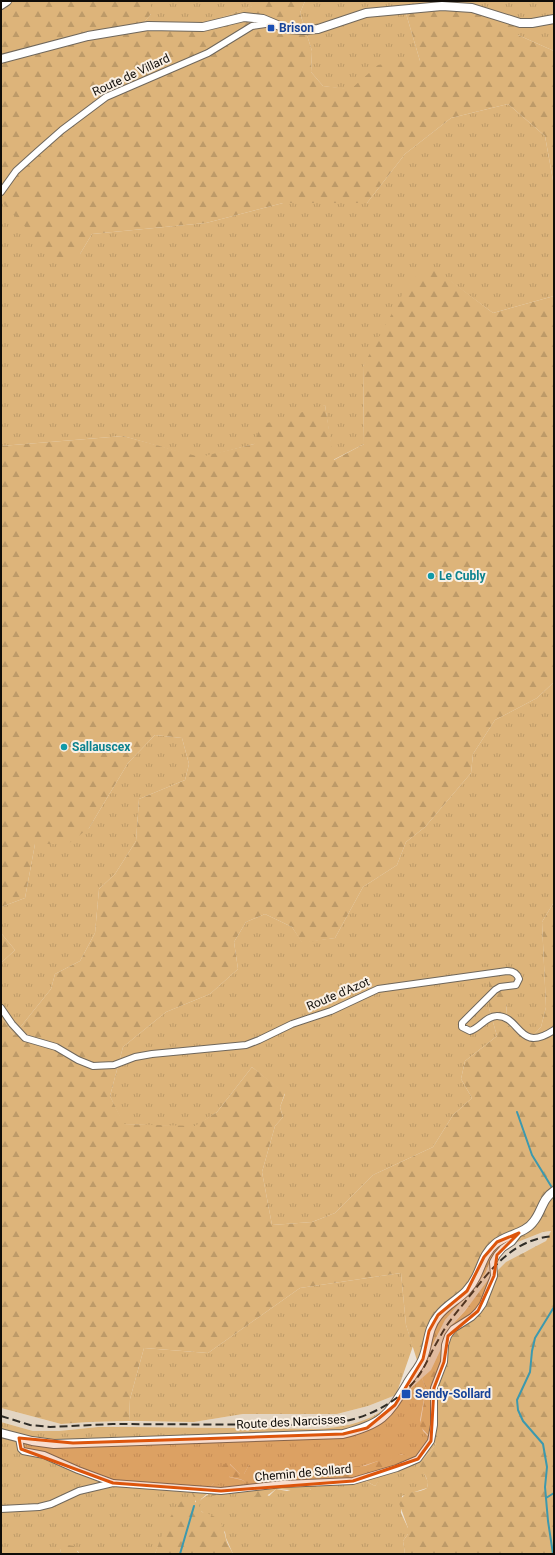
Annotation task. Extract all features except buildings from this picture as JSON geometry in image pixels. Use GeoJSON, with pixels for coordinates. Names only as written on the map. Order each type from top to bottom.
{"type":"FeatureCollection","features":[{"type":"Feature","properties":{"kind":"street"},"geometry":{"type":"LineString","coordinates":[[1,5],[6,1]]}},
{"type":"Feature","properties":{"kind":"street","name":"Route de Villard"},"geometry":{"type":"LineString","coordinates":[[1,59],[73,39],[138,27],[158,26],[197,28],[244,16],[258,18],[292,30],[311,30],[366,13],[442,6],[472,8],[520,23],[532,24],[554,19]]}},
{"type":"Feature","properties":{"kind":"street","name":"Route de Villard"},"geometry":{"type":"LineString","coordinates":[[1,192],[16,171],[37,152],[62,130],[106,97],[208,53],[252,26],[272,23]]}},
{"type":"Feature","properties":{"kind":"street","name":"Route d'Azot"},"geometry":{"type":"LineString","coordinates":[[1,1008],[12,1024],[25,1038],[56,1047],[85,1064],[99,1067],[114,1065],[135,1057],[152,1054],[246,1045],[292,1024],[331,1011],[378,989],[507,970],[512,971],[518,976],[519,979],[516,985],[500,987],[495,990],[462,1023],[462,1028],[470,1031],[489,1018],[500,1016],[507,1019],[520,1033],[530,1038],[545,1035],[554,1030]]}},
{"type":"Feature","properties":{"kind":"street","name":"Route des Narcisses"},"geometry":{"type":"LineString","coordinates":[[1,1433],[42,1443],[73,1443],[343,1434],[367,1428],[387,1414],[395,1405],[423,1359],[429,1331],[438,1315],[467,1291],[476,1277],[489,1249],[497,1242],[519,1233],[534,1222],[546,1198],[554,1191]]}},
{"type":"Feature","properties":{"kind":"street","name":"Chemin de Sollard"},"geometry":{"type":"LineString","coordinates":[[1,1509],[45,1506],[79,1491],[113,1483],[221,1491],[282,1484],[353,1481],[418,1460],[432,1441],[434,1425],[434,1388],[444,1362],[448,1336],[453,1329],[472,1317],[483,1304],[494,1276],[493,1262],[497,1254],[512,1242],[519,1233]]}},
{"type":"Feature","properties":{"kind":"street"},"geometry":{"type":"LineString","coordinates":[[19,1438],[21,1449],[23,1450],[44,1455],[113,1483]]}},
{"type":"Feature","properties":{"kind":"highlighted area"},"geometry":{"type":"Polygon","coordinates":[[[519,1233],[497,1255],[494,1276],[478,1311],[448,1336],[444,1362],[434,1388],[431,1441],[418,1459],[353,1481],[221,1491],[113,1483],[21,1449],[19,1438],[73,1443],[343,1434],[367,1428],[395,1405],[423,1359],[429,1331],[438,1315],[467,1291],[484,1257],[497,1242],[519,1233]]]}},
{"type":"Feature","properties":{"kind":"shaded area"},"geometry":{"type":"Polygon","coordinates":[[[552,1231],[546,1241],[539,1247],[524,1252],[477,1296],[452,1325],[431,1370],[387,1410],[367,1420],[336,1428],[318,1429],[98,1427],[59,1431],[33,1431],[1,1422],[1,1408],[61,1424],[89,1422],[194,1422],[243,1414],[337,1414],[368,1406],[396,1395],[429,1354],[445,1320],[485,1274],[489,1264],[515,1243],[543,1232],[552,1231]]]}},
{"type":"Feature","properties":{"kind":"green space"},"geometry":{"type":"Polygon","coordinates":[[[1,1],[151,1],[151,14],[142,25],[185,26],[212,21],[252,6],[249,1],[305,1],[300,13],[312,51],[311,72],[323,86],[351,89],[378,65],[409,59],[420,61],[405,10],[467,9],[512,23],[518,35],[554,51],[554,186],[545,136],[508,104],[451,118],[405,154],[367,203],[283,203],[206,223],[92,234],[80,254],[57,261],[1,201],[1,1]]]}},
{"type":"Feature","properties":{"kind":"green space"},"geometry":{"type":"Polygon","coordinates":[[[151,1],[249,1],[253,6],[212,21],[185,26],[141,26],[151,14],[151,1]]]}},
{"type":"Feature","properties":{"kind":"green space"},"geometry":{"type":"Polygon","coordinates":[[[305,1],[554,1],[554,51],[518,35],[405,10],[420,61],[365,78],[352,90],[323,86],[311,72],[312,51],[300,13],[305,1]]]}},
{"type":"Feature","properties":{"kind":"green space"},"geometry":{"type":"Polygon","coordinates":[[[508,104],[545,136],[554,186],[554,296],[493,313],[434,269],[363,366],[364,444],[333,460],[325,405],[254,444],[200,458],[123,436],[1,446],[1,201],[80,254],[92,234],[206,223],[283,203],[367,203],[405,154],[451,118],[508,104]]]}},
{"type":"Feature","properties":{"kind":"green space"},"geometry":{"type":"Polygon","coordinates":[[[434,268],[493,313],[554,296],[554,682],[537,698],[495,720],[473,754],[471,773],[425,827],[406,842],[397,865],[363,887],[335,938],[302,943],[292,927],[265,914],[246,922],[234,942],[238,969],[210,994],[166,1012],[123,1047],[110,1096],[124,1124],[195,1126],[217,1112],[252,1067],[285,1093],[280,1107],[283,1117],[275,1126],[262,1172],[272,1225],[312,1222],[335,1213],[373,1175],[433,1147],[453,1115],[472,1098],[461,1079],[465,1061],[497,1036],[489,1008],[489,980],[495,980],[518,988],[506,1005],[508,1025],[528,1041],[541,1027],[546,1007],[542,922],[554,902],[554,1554],[405,1554],[403,1541],[408,1534],[408,1528],[399,1503],[404,1495],[427,1488],[427,1479],[419,1468],[419,1462],[436,1444],[420,1426],[426,1389],[422,1378],[431,1370],[452,1325],[465,1311],[488,1280],[506,1262],[546,1241],[551,1231],[543,1232],[515,1243],[489,1264],[485,1274],[445,1320],[420,1370],[406,1325],[401,1273],[300,1288],[208,1353],[144,1348],[130,1399],[129,1421],[61,1424],[1,1408],[1,1017],[14,1035],[51,989],[55,974],[80,961],[95,933],[99,889],[115,874],[136,841],[139,799],[185,780],[189,764],[182,738],[155,735],[128,763],[89,828],[68,844],[35,844],[25,898],[1,907],[1,446],[123,436],[200,457],[254,444],[261,425],[325,405],[334,460],[364,444],[363,366],[411,279],[434,268]]]}},
{"type":"Feature","properties":{"kind":"green space"},"geometry":{"type":"Polygon","coordinates":[[[554,682],[554,902],[542,922],[546,1007],[541,1027],[528,1041],[508,1025],[506,1004],[489,1008],[497,1036],[465,1061],[461,1079],[472,1098],[453,1115],[433,1147],[373,1175],[335,1213],[312,1222],[272,1225],[262,1172],[275,1126],[283,1117],[280,1107],[285,1094],[252,1067],[217,1112],[195,1127],[123,1124],[110,1096],[123,1047],[166,1012],[210,994],[238,969],[234,942],[246,922],[265,914],[292,927],[302,942],[335,938],[363,887],[397,865],[406,842],[425,827],[471,773],[473,754],[495,720],[537,698],[554,682]]]}},
{"type":"Feature","properties":{"kind":"green space"},"geometry":{"type":"Polygon","coordinates":[[[155,735],[182,738],[189,764],[185,780],[139,799],[136,841],[115,874],[99,889],[95,933],[80,961],[55,974],[51,989],[14,1035],[1,1017],[1,963],[15,950],[1,933],[1,907],[25,898],[35,844],[89,828],[128,763],[155,735]]]}},
{"type":"Feature","properties":{"kind":"green space"},"geometry":{"type":"Polygon","coordinates":[[[1,933],[15,950],[1,963],[1,933]]]}},
{"type":"Feature","properties":{"kind":"green space"},"geometry":{"type":"Polygon","coordinates":[[[401,1273],[406,1325],[413,1346],[396,1395],[368,1406],[337,1414],[243,1414],[194,1422],[129,1421],[130,1399],[144,1348],[208,1353],[300,1288],[401,1273]]]}},
{"type":"Feature","properties":{"kind":"green space"},"geometry":{"type":"Polygon","coordinates":[[[422,1378],[426,1389],[420,1420],[423,1431],[436,1444],[419,1462],[428,1482],[427,1488],[402,1496],[401,1513],[408,1528],[408,1534],[403,1541],[405,1554],[233,1554],[225,1532],[199,1509],[200,1500],[211,1492],[214,1483],[209,1489],[192,1493],[195,1497],[195,1504],[191,1505],[189,1503],[164,1532],[155,1554],[79,1554],[78,1551],[61,1549],[60,1554],[1,1554],[1,1422],[33,1431],[59,1431],[98,1427],[318,1429],[350,1424],[376,1415],[387,1408],[422,1378]],[[401,1454],[390,1461],[378,1461],[359,1467],[364,1480],[375,1486],[387,1468],[409,1457],[401,1454]],[[230,1464],[229,1477],[242,1480],[269,1496],[276,1489],[287,1491],[294,1489],[311,1490],[312,1468],[306,1468],[295,1475],[283,1472],[259,1477],[249,1465],[244,1474],[240,1474],[230,1464]]]}},
{"type":"Feature","properties":{"kind":"green space"},"geometry":{"type":"Polygon","coordinates":[[[397,1454],[406,1455],[409,1457],[410,1465],[403,1470],[390,1467],[375,1486],[364,1480],[345,1479],[339,1475],[340,1471],[345,1467],[365,1466],[378,1461],[390,1461],[397,1454]]]}},
{"type":"Feature","properties":{"kind":"green space"},"geometry":{"type":"Polygon","coordinates":[[[227,1462],[240,1474],[244,1474],[249,1465],[253,1464],[257,1466],[257,1475],[259,1477],[283,1472],[295,1475],[306,1468],[326,1469],[330,1475],[318,1488],[306,1490],[276,1489],[270,1494],[261,1498],[254,1496],[250,1492],[244,1481],[226,1475],[222,1466],[227,1462]]]}},
{"type":"Feature","properties":{"kind":"green space"},"geometry":{"type":"Polygon","coordinates":[[[192,1480],[197,1481],[203,1487],[209,1489],[214,1483],[221,1486],[222,1489],[220,1494],[213,1496],[207,1494],[201,1499],[199,1506],[202,1512],[213,1516],[219,1521],[223,1528],[227,1543],[233,1554],[155,1554],[168,1522],[177,1506],[187,1497],[190,1499],[190,1504],[196,1502],[189,1487],[192,1480]]]}},
{"type":"Feature","properties":{"kind":"green space"},"geometry":{"type":"Polygon","coordinates":[[[68,1545],[74,1546],[79,1554],[60,1554],[61,1549],[68,1545]]]}},
{"type":"Feature","properties":{"kind":"waterway"},"geometry":{"type":"LineString","coordinates":[[517,1112],[532,1155],[551,1186]]}},
{"type":"Feature","properties":{"kind":"waterway"},"geometry":{"type":"LineString","coordinates":[[553,1554],[548,1521],[545,1487],[547,1467],[543,1444],[523,1421],[518,1410],[517,1400],[530,1372],[535,1338],[554,1307]]}},
{"type":"Feature","properties":{"kind":"waterway"},"geometry":{"type":"LineString","coordinates":[[546,1498],[554,1493]]}},
{"type":"Feature","properties":{"kind":"waterway"},"geometry":{"type":"LineString","coordinates":[[180,1554],[194,1506]]}},
{"type":"Feature","properties":{"kind":"railway"},"geometry":{"type":"LineString","coordinates":[[1,1416],[30,1425],[50,1427],[113,1424],[317,1425],[344,1422],[369,1414],[392,1402],[417,1379],[449,1322],[495,1266],[515,1249],[540,1238],[554,1236]]}},
{"type":"Feature","properties":{"kind":"place","name":"Brison"},"geometry":{"type":"Point","coordinates":[271,28]}},
{"type":"Feature","properties":{"kind":"place","name":"Le Cubly"},"geometry":{"type":"Point","coordinates":[431,576]}},
{"type":"Feature","properties":{"kind":"place","name":"Sallauscex"},"geometry":{"type":"Point","coordinates":[64,747]}},
{"type":"Feature","properties":{"kind":"place","name":"Sendy-Sollard"},"geometry":{"type":"Point","coordinates":[406,1394]}}]}
